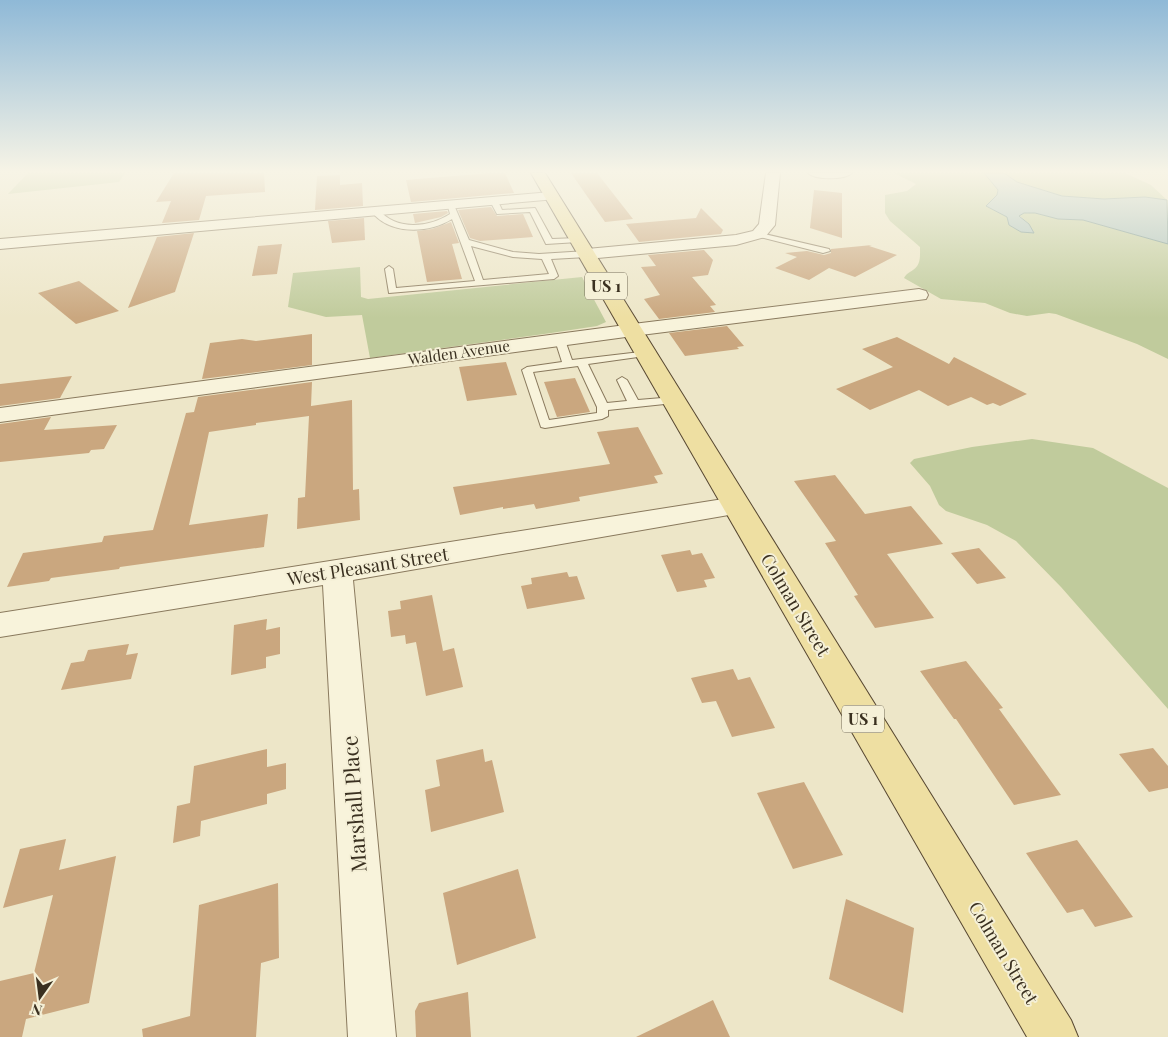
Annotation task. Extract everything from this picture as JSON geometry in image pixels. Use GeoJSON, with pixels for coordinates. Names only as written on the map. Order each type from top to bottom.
{"type":"FeatureCollection","features":[{"type":"Feature","properties":{"kind":"main road","name":"Colman Street"},"geometry":{"type":"LineString","coordinates":[[566,221],[1054,1037]]}},
{"type":"Feature","properties":{"kind":"street"},"geometry":{"type":"LineString","coordinates":[[0,244],[257,221]]}},
{"type":"Feature","properties":{"kind":"street"},"geometry":{"type":"LineString","coordinates":[[582,247],[736,240],[759,234],[766,221]]}},
{"type":"Feature","properties":{"kind":"street","name":"Walden Avenue"},"geometry":{"type":"LineString","coordinates":[[0,415],[633,330],[919,295]]}},
{"type":"Feature","properties":{"kind":"street","name":"West Pleasant Street"},"geometry":{"type":"LineString","coordinates":[[0,625],[338,572],[736,506]]}},
{"type":"Feature","properties":{"kind":"street","name":"Marshall Place"},"geometry":{"type":"LineString","coordinates":[[338,572],[372,1037]]}},
{"type":"Feature","properties":{"kind":"lane"},"geometry":{"type":"LineString","coordinates":[[457,221],[480,283]]}},
{"type":"Feature","properties":{"kind":"lane"},"geometry":{"type":"LineString","coordinates":[[538,221],[549,242],[582,247]]}},
{"type":"Feature","properties":{"kind":"lane"},"geometry":{"type":"LineString","coordinates":[[759,234],[826,251]]}},
{"type":"Feature","properties":{"kind":"lane"},"geometry":{"type":"LineString","coordinates":[[466,242],[514,254],[546,258],[582,247]]}},
{"type":"Feature","properties":{"kind":"lane"},"geometry":{"type":"LineString","coordinates":[[390,269],[392,291],[554,276],[546,258]]}},
{"type":"Feature","properties":{"kind":"lane"},"geometry":{"type":"LineString","coordinates":[[560,340],[568,364]]}},
{"type":"Feature","properties":{"kind":"lane"},"geometry":{"type":"LineString","coordinates":[[582,362],[603,407],[602,416],[545,424],[527,370],[582,362],[612,361],[645,353]]}},
{"type":"Feature","properties":{"kind":"lane"},"geometry":{"type":"LineString","coordinates":[[622,380],[634,404]]}},
{"type":"Feature","properties":{"kind":"lane"},"geometry":{"type":"LineString","coordinates":[[603,407],[674,400]]}},
{"type":"Feature","properties":{"kind":"green space"},"geometry":{"type":"Polygon","coordinates":[[[890,221],[1008,221],[1009,225],[1021,232],[1033,232],[1026,221],[1088,221],[1168,244],[1168,359],[1137,344],[1056,314],[1027,316],[1010,313],[985,303],[941,299],[904,278],[916,268],[920,247],[890,221]]]}},
{"type":"Feature","properties":{"kind":"green space"},"geometry":{"type":"Polygon","coordinates":[[[360,267],[361,297],[368,299],[582,277],[606,322],[597,326],[370,358],[362,315],[326,317],[288,307],[293,273],[360,267]]]}},
{"type":"Feature","properties":{"kind":"green space"},"geometry":{"type":"Polygon","coordinates":[[[1032,439],[1093,448],[1168,488],[1168,709],[1061,587],[1016,541],[987,525],[946,511],[939,505],[930,486],[910,463],[914,459],[972,447],[1032,439]]]}},
{"type":"Feature","properties":{"kind":"water"},"geometry":{"type":"Polygon","coordinates":[[[1008,221],[1026,221],[1034,233],[1021,232],[1009,225],[1008,221]]]}},
{"type":"Feature","properties":{"kind":"water"},"geometry":{"type":"Polygon","coordinates":[[[1088,221],[1167,221],[1168,244],[1088,221]]]}},
{"type":"Feature","properties":{"kind":"building"},"geometry":{"type":"Polygon","coordinates":[[[328,221],[364,221],[365,240],[332,243],[328,221]]]}},
{"type":"Feature","properties":{"kind":"building"},"geometry":{"type":"Polygon","coordinates":[[[463,221],[526,221],[533,237],[480,241],[470,238],[463,221]]]}},
{"type":"Feature","properties":{"kind":"building"},"geometry":{"type":"Polygon","coordinates":[[[656,221],[714,221],[723,230],[721,234],[639,242],[626,224],[656,221]]]}},
{"type":"Feature","properties":{"kind":"building"},"geometry":{"type":"Polygon","coordinates":[[[811,221],[842,221],[842,238],[810,228],[811,221]]]}},
{"type":"Feature","properties":{"kind":"building"},"geometry":{"type":"Polygon","coordinates":[[[451,222],[459,243],[452,244],[462,279],[427,282],[417,231],[432,229],[451,222]]]}},
{"type":"Feature","properties":{"kind":"building"},"geometry":{"type":"Polygon","coordinates":[[[194,233],[175,292],[128,308],[157,237],[194,233]]]}},
{"type":"Feature","properties":{"kind":"building"},"geometry":{"type":"Polygon","coordinates":[[[282,244],[277,274],[252,276],[258,246],[282,244]]]}},
{"type":"Feature","properties":{"kind":"building"},"geometry":{"type":"Polygon","coordinates":[[[872,245],[869,246],[897,255],[855,277],[829,268],[809,280],[775,268],[797,257],[785,253],[807,251],[824,255],[831,253],[831,249],[872,245]]]}},
{"type":"Feature","properties":{"kind":"building"},"geometry":{"type":"Polygon","coordinates":[[[704,250],[713,260],[708,275],[692,277],[716,305],[710,306],[715,312],[659,319],[644,299],[660,295],[641,267],[656,266],[648,255],[704,250]]]}},
{"type":"Feature","properties":{"kind":"building"},"geometry":{"type":"Polygon","coordinates":[[[79,281],[119,311],[76,324],[38,293],[79,281]]]}},
{"type":"Feature","properties":{"kind":"building"},"geometry":{"type":"Polygon","coordinates":[[[727,326],[744,346],[737,347],[739,349],[685,356],[669,333],[727,326]]]}},
{"type":"Feature","properties":{"kind":"building"},"geometry":{"type":"Polygon","coordinates":[[[312,334],[312,365],[202,379],[210,343],[242,339],[256,341],[312,334]]]}},
{"type":"Feature","properties":{"kind":"building"},"geometry":{"type":"Polygon","coordinates":[[[897,337],[949,364],[954,357],[1027,394],[1000,406],[993,403],[987,405],[971,397],[948,406],[919,390],[870,410],[836,389],[893,367],[862,349],[897,337]]]}},
{"type":"Feature","properties":{"kind":"building"},"geometry":{"type":"Polygon","coordinates":[[[506,362],[517,395],[467,401],[459,367],[506,362]]]}},
{"type":"Feature","properties":{"kind":"building"},"geometry":{"type":"Polygon","coordinates":[[[72,376],[60,398],[0,406],[0,384],[72,376]]]}},
{"type":"Feature","properties":{"kind":"building"},"geometry":{"type":"Polygon","coordinates":[[[575,378],[590,412],[557,417],[544,382],[575,378]]]}},
{"type":"Feature","properties":{"kind":"building"},"geometry":{"type":"Polygon","coordinates":[[[312,382],[311,406],[352,400],[353,490],[359,489],[360,520],[297,529],[298,498],[305,497],[309,416],[256,423],[256,425],[209,432],[189,525],[268,514],[264,547],[120,567],[119,569],[51,578],[49,581],[7,587],[23,553],[102,542],[104,536],[153,530],[186,413],[194,412],[198,397],[312,382]]]}},
{"type":"Feature","properties":{"kind":"building"},"geometry":{"type":"Polygon","coordinates":[[[51,417],[44,430],[117,425],[104,449],[91,450],[89,453],[0,462],[0,424],[51,417]]]}},
{"type":"Feature","properties":{"kind":"building"},"geometry":{"type":"Polygon","coordinates":[[[638,427],[663,474],[654,476],[658,483],[579,497],[580,501],[536,509],[534,504],[503,509],[503,507],[460,515],[453,487],[610,464],[597,432],[638,427]]]}},
{"type":"Feature","properties":{"kind":"building"},"geometry":{"type":"Polygon","coordinates":[[[835,475],[865,514],[911,506],[943,544],[887,554],[934,618],[875,628],[854,596],[858,595],[825,543],[836,541],[794,481],[835,475]]]}},
{"type":"Feature","properties":{"kind":"building"},"geometry":{"type":"Polygon","coordinates":[[[979,548],[1006,578],[977,584],[951,553],[979,548]]]}},
{"type":"Feature","properties":{"kind":"building"},"geometry":{"type":"Polygon","coordinates":[[[690,550],[692,555],[702,553],[715,578],[704,580],[707,587],[677,592],[661,555],[690,550]]]}},
{"type":"Feature","properties":{"kind":"building"},"geometry":{"type":"Polygon","coordinates":[[[567,572],[569,577],[577,576],[585,599],[527,609],[521,586],[532,584],[531,578],[567,572]]]}},
{"type":"Feature","properties":{"kind":"building"},"geometry":{"type":"Polygon","coordinates":[[[432,595],[443,651],[454,648],[463,687],[426,696],[416,642],[406,644],[405,635],[391,637],[388,611],[401,609],[400,601],[432,595]]]}},
{"type":"Feature","properties":{"kind":"building"},"geometry":{"type":"Polygon","coordinates":[[[267,619],[266,630],[280,627],[280,654],[266,657],[266,668],[231,675],[234,625],[267,619]]]}},
{"type":"Feature","properties":{"kind":"building"},"geometry":{"type":"Polygon","coordinates":[[[129,644],[126,655],[138,653],[131,679],[61,690],[71,663],[84,661],[88,650],[129,644]]]}},
{"type":"Feature","properties":{"kind":"building"},"geometry":{"type":"Polygon","coordinates":[[[966,661],[1003,708],[999,709],[1061,795],[1014,805],[956,719],[954,719],[920,671],[966,661]]]}},
{"type":"Feature","properties":{"kind":"building"},"geometry":{"type":"Polygon","coordinates":[[[733,669],[738,680],[750,677],[775,728],[732,737],[716,701],[702,703],[691,678],[733,669]]]}},
{"type":"Feature","properties":{"kind":"building"},"geometry":{"type":"Polygon","coordinates":[[[1153,748],[1168,766],[1168,788],[1149,792],[1119,754],[1153,748]]]}},
{"type":"Feature","properties":{"kind":"building"},"geometry":{"type":"Polygon","coordinates":[[[267,749],[267,767],[286,763],[286,789],[267,794],[267,804],[201,821],[200,836],[173,843],[177,806],[190,803],[194,766],[267,749]]]}},
{"type":"Feature","properties":{"kind":"building"},"geometry":{"type":"Polygon","coordinates":[[[483,749],[485,762],[492,760],[504,812],[431,832],[425,790],[440,786],[436,760],[483,749]]]}},
{"type":"Feature","properties":{"kind":"building"},"geometry":{"type":"Polygon","coordinates":[[[804,782],[843,855],[793,869],[757,793],[804,782]]]}},
{"type":"Feature","properties":{"kind":"building"},"geometry":{"type":"Polygon","coordinates":[[[66,839],[59,870],[116,856],[89,1003],[26,1019],[22,1037],[0,1037],[0,981],[34,973],[53,895],[3,908],[20,849],[66,839]]]}},
{"type":"Feature","properties":{"kind":"building"},"geometry":{"type":"Polygon","coordinates":[[[1077,840],[1133,917],[1095,927],[1083,909],[1067,913],[1026,853],[1077,840]]]}},
{"type":"Feature","properties":{"kind":"building"},"geometry":{"type":"Polygon","coordinates":[[[518,869],[536,938],[457,965],[443,893],[518,869]]]}},
{"type":"Feature","properties":{"kind":"building"},"geometry":{"type":"Polygon","coordinates":[[[278,883],[279,958],[261,963],[256,1037],[143,1037],[142,1029],[190,1016],[199,905],[278,883]]]}},
{"type":"Feature","properties":{"kind":"building"},"geometry":{"type":"Polygon","coordinates":[[[846,899],[914,928],[903,1013],[829,979],[846,899]]]}},
{"type":"Feature","properties":{"kind":"building"},"geometry":{"type":"Polygon","coordinates":[[[468,992],[471,1037],[416,1037],[415,1011],[419,1003],[468,992]]]}},
{"type":"Feature","properties":{"kind":"building"},"geometry":{"type":"Polygon","coordinates":[[[713,1000],[730,1037],[636,1037],[713,1000]]]}}]}
